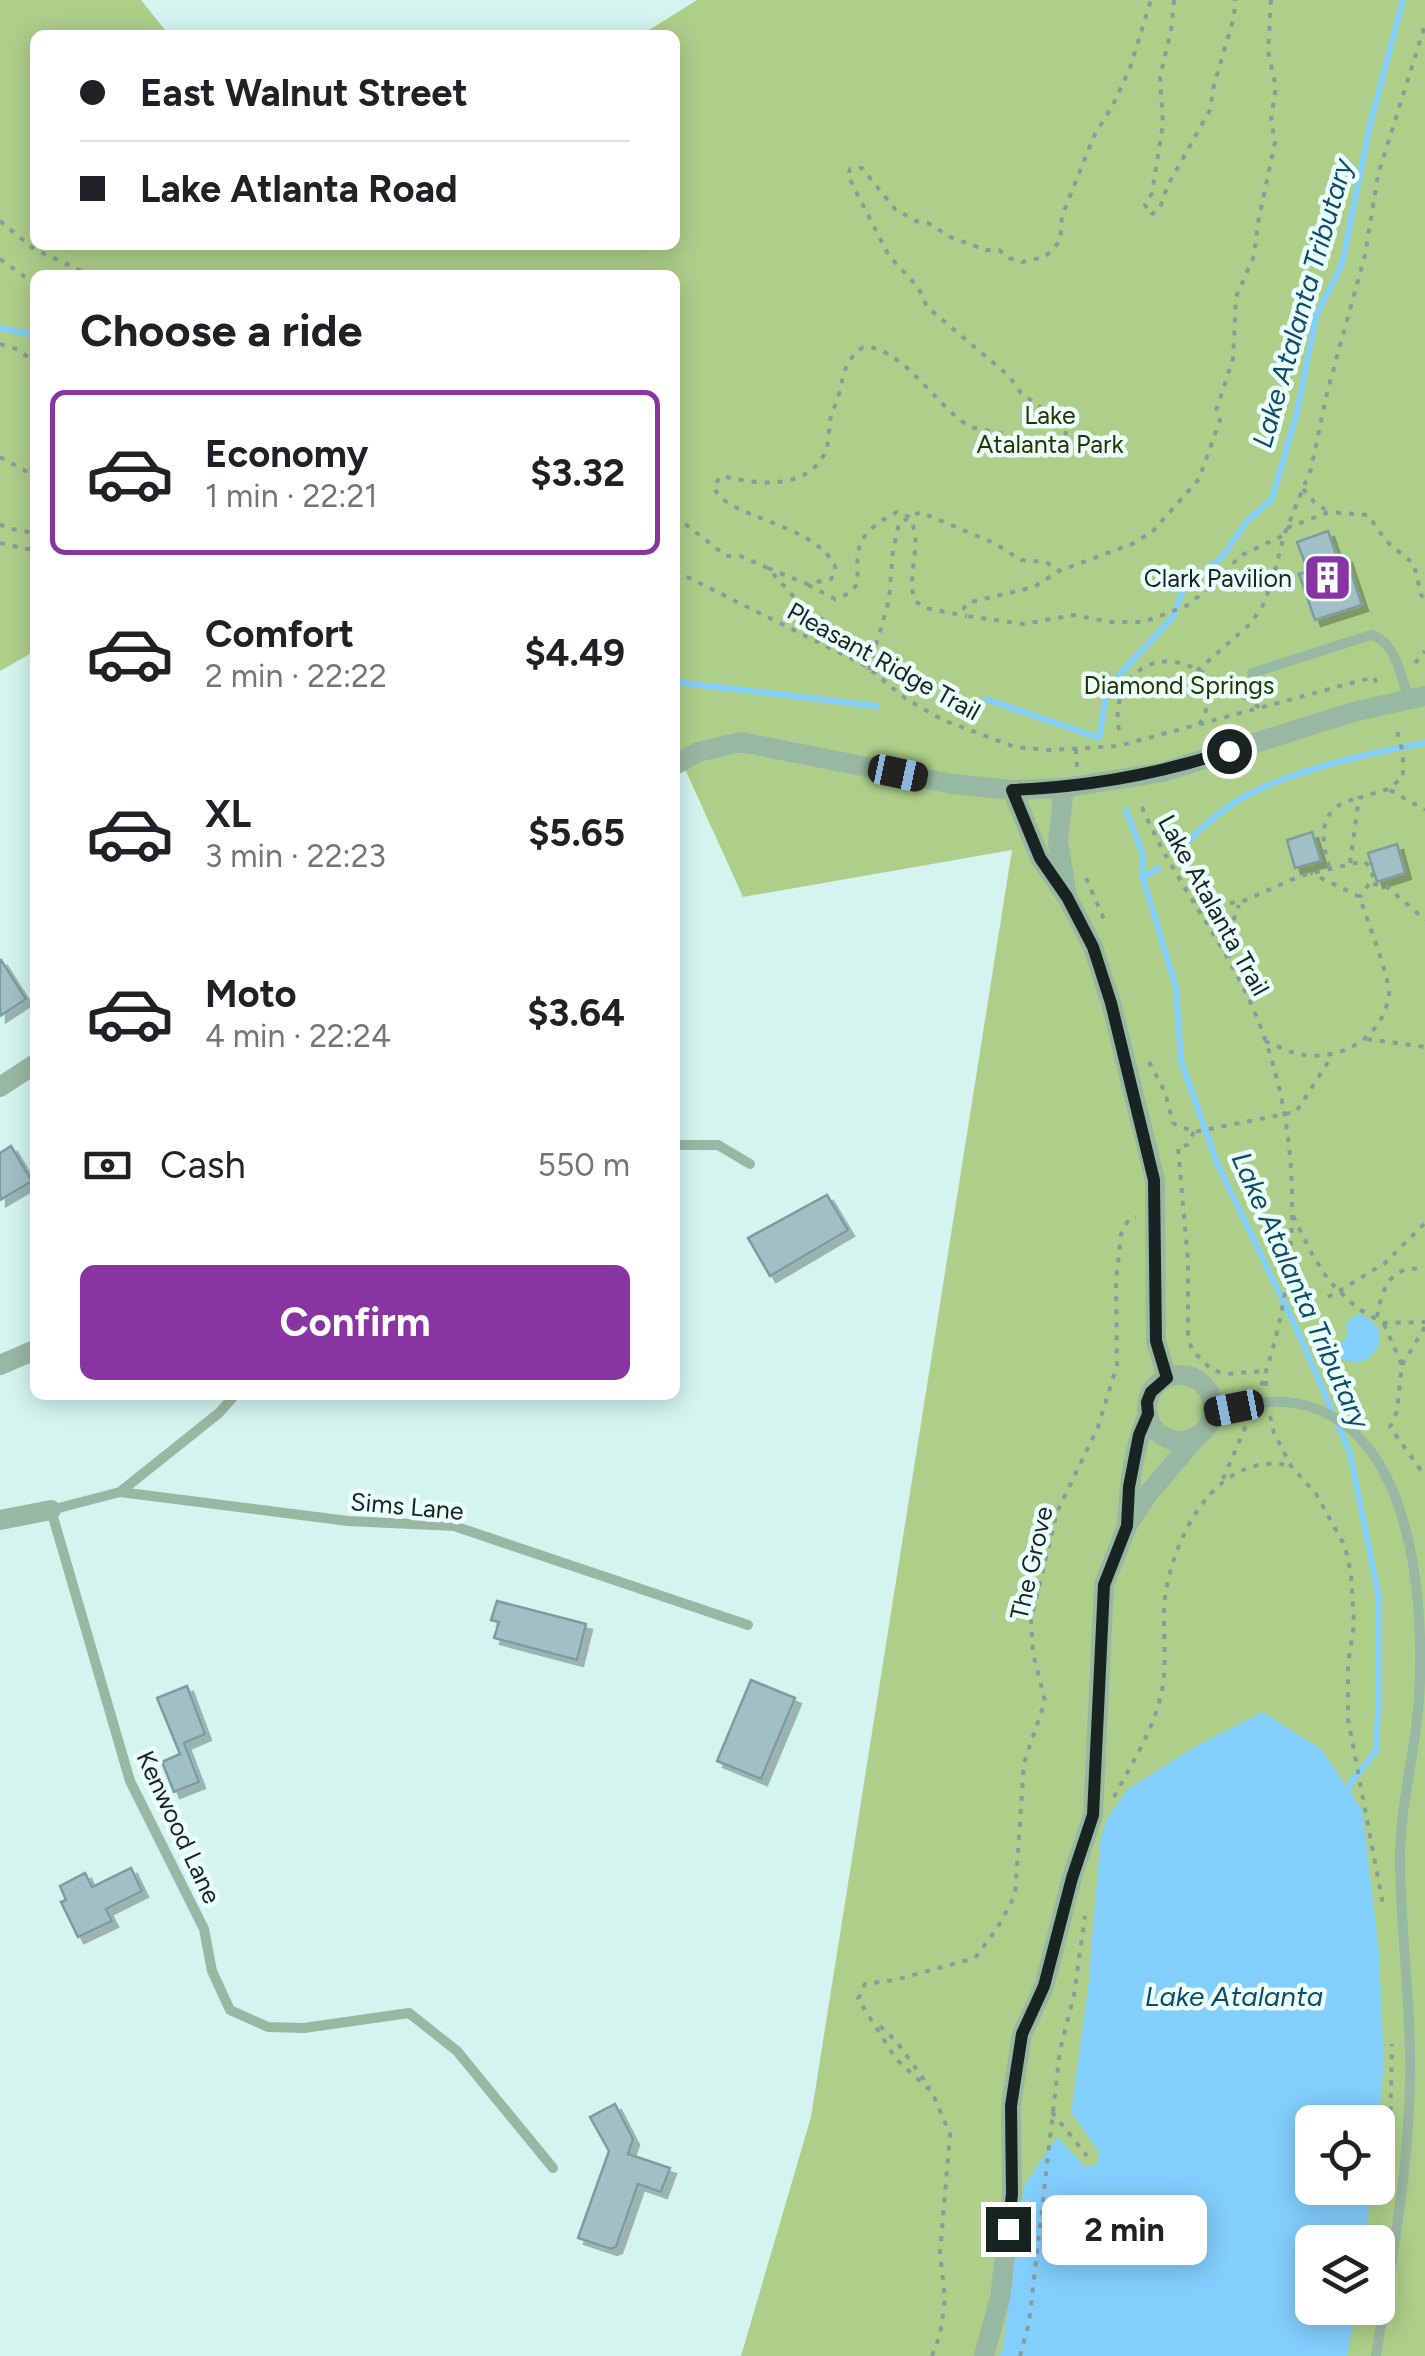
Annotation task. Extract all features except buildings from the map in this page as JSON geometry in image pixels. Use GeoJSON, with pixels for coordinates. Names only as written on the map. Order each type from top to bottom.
{"type":"FeatureCollection","features":[{"type":"Feature","properties":{"kind":"street"},"geometry":{"type":"LineString","coordinates":[[680,761],[698,752],[741,742],[952,784],[1012,790],[1064,788],[1163,772],[1353,712],[1417,698]]}},
{"type":"Feature","properties":{"kind":"street"},"geometry":{"type":"LineString","coordinates":[[1064,788],[1058,842],[1067,897]]}},
{"type":"Feature","properties":{"kind":"street"},"geometry":{"type":"LineString","coordinates":[[1012,790],[1040,858],[1067,897],[1093,947],[1111,1003],[1154,1180],[1156,1341],[1167,1378]]}},
{"type":"Feature","properties":{"kind":"street"},"geometry":{"type":"LineString","coordinates":[[0,1087],[30,1067]]}},
{"type":"Feature","properties":{"kind":"street"},"geometry":{"type":"LineString","coordinates":[[0,1365],[30,1352]]}},
{"type":"Feature","properties":{"kind":"street"},"geometry":{"type":"LineString","coordinates":[[984,2356],[1002,2280],[1012,2194],[1011,2106],[1022,2034],[1044,1986],[1093,1815],[1104,1585],[1127,1526],[1148,1494],[1206,1428],[1212,1412],[1211,1397],[1198,1380],[1177,1375],[1151,1392],[1129,1487],[1127,1526]]}},
{"type":"Feature","properties":{"kind":"street"},"geometry":{"type":"LineString","coordinates":[[1148,1414],[1151,1424],[1167,1438],[1188,1440],[1198,1435]]}},
{"type":"Feature","properties":{"kind":"street"},"geometry":{"type":"LineString","coordinates":[[0,1520],[50,1510]]}},
{"type":"Feature","properties":{"kind":"lane"},"geometry":{"type":"LineString","coordinates":[[1252,672],[1372,635],[1388,645],[1417,698]]}},
{"type":"Feature","properties":{"kind":"lane"},"geometry":{"type":"LineString","coordinates":[[680,1145],[718,1145],[750,1164]]}},
{"type":"Feature","properties":{"kind":"lane"},"geometry":{"type":"LineString","coordinates":[[120,1492],[231,1400]]}},
{"type":"Feature","properties":{"kind":"lane"},"geometry":{"type":"LineString","coordinates":[[1212,1412],[1286,1402],[1349,1426],[1381,1468],[1395,1497],[1408,1534],[1415,1574],[1419,1698],[1413,1754],[1401,1806],[1400,1866],[1410,2063],[1406,2154],[1376,2356]]}},
{"type":"Feature","properties":{"kind":"lane","name":"Sims Lane"},"geometry":{"type":"LineString","coordinates":[[50,1510],[120,1492],[348,1521],[454,1526],[748,1626]]}},
{"type":"Feature","properties":{"kind":"lane","name":"Kenwood Lane"},"geometry":{"type":"LineString","coordinates":[[50,1510],[130,1781],[204,1929],[212,1971],[230,2010],[268,2027],[304,2028],[409,2013],[457,2051],[553,2168]]}},
{"type":"Feature","properties":{"kind":"path"},"geometry":{"type":"LineString","coordinates":[[807,584],[831,579],[834,574],[833,560],[820,546],[787,526],[740,511],[717,495],[714,485],[722,476],[776,483],[814,467],[827,449],[845,366],[863,347],[875,346],[894,357],[966,424],[997,431],[1045,450],[1061,446],[1067,431],[1066,425],[1021,392],[1009,376],[928,307],[918,288],[889,256],[848,176],[850,169],[862,168],[895,208],[950,237],[986,250],[999,250],[1022,262],[1045,257],[1060,241],[1062,216],[1094,136],[1114,106],[1130,68],[1150,0]]}},
{"type":"Feature","properties":{"kind":"path"},"geometry":{"type":"LineString","coordinates":[[1174,0],[1160,77],[1163,124],[1152,194],[1145,205],[1150,215],[1160,208],[1168,185],[1210,110],[1234,16],[1234,0]]}},
{"type":"Feature","properties":{"kind":"path"},"geometry":{"type":"LineString","coordinates":[[967,616],[967,603],[1034,587],[1059,571],[1132,544],[1152,532],[1199,479],[1220,420],[1216,411],[1233,359],[1236,297],[1254,256],[1276,142],[1271,119],[1276,87],[1268,52],[1272,0]]}},
{"type":"Feature","properties":{"kind":"path"},"geometry":{"type":"LineString","coordinates":[[1197,671],[1251,624],[1263,605],[1284,536],[1311,469],[1327,393],[1365,255],[1378,175],[1425,25]]}},
{"type":"Feature","properties":{"kind":"path"},"geometry":{"type":"LineString","coordinates":[[0,221],[30,246]]}},
{"type":"Feature","properties":{"kind":"path"},"geometry":{"type":"LineString","coordinates":[[36,250],[79,270]]}},
{"type":"Feature","properties":{"kind":"path"},"geometry":{"type":"LineString","coordinates":[[0,258],[30,280]]}},
{"type":"Feature","properties":{"kind":"path"},"geometry":{"type":"LineString","coordinates":[[0,344],[19,350],[30,359]]}},
{"type":"Feature","properties":{"kind":"path"},"geometry":{"type":"LineString","coordinates":[[0,457],[30,473]]}},
{"type":"Feature","properties":{"kind":"path"},"geometry":{"type":"LineString","coordinates":[[1302,488],[1329,512]]}},
{"type":"Feature","properties":{"kind":"path"},"geometry":{"type":"LineString","coordinates":[[680,520],[726,556],[740,556],[835,599],[855,588],[859,577],[858,554],[868,530],[896,512],[909,518],[916,535],[910,580],[915,601],[925,608],[1023,624],[1074,615],[1110,622],[1144,622],[1186,606],[1240,556],[1284,536]]}},
{"type":"Feature","properties":{"kind":"path"},"geometry":{"type":"LineString","coordinates":[[868,668],[888,600],[899,523],[920,512],[994,543],[1021,560],[1046,562],[1059,571]]}},
{"type":"Feature","properties":{"kind":"path"},"geometry":{"type":"LineString","coordinates":[[1287,528],[1329,512],[1368,516],[1386,541],[1414,564],[1420,595],[1425,599]]}},
{"type":"Feature","properties":{"kind":"path"},"geometry":{"type":"LineString","coordinates":[[0,524],[30,532]]}},
{"type":"Feature","properties":{"kind":"path"},"geometry":{"type":"LineString","coordinates":[[0,543],[30,547]]}},
{"type":"Feature","properties":{"kind":"path"},"geometry":{"type":"LineString","coordinates":[[768,568],[801,605],[852,640],[868,668]]}},
{"type":"Feature","properties":{"kind":"path","name":"Pleasant Ridge Trail"},"geometry":{"type":"LineString","coordinates":[[680,574],[868,668],[906,699],[943,720],[1015,746],[1118,746],[1376,680]]}},
{"type":"Feature","properties":{"kind":"path"},"geometry":{"type":"LineString","coordinates":[[1119,730],[1116,704],[1120,691],[1144,669],[1172,662],[1182,663],[1262,709]]}},
{"type":"Feature","properties":{"kind":"path"},"geometry":{"type":"LineString","coordinates":[[1197,671],[1208,704],[1198,726]]}},
{"type":"Feature","properties":{"kind":"path"},"geometry":{"type":"LineString","coordinates":[[1330,869],[1321,838],[1330,814],[1346,800],[1388,789],[1403,777],[1397,727]]}},
{"type":"Feature","properties":{"kind":"path"},"geometry":{"type":"LineString","coordinates":[[1076,749],[1077,758]]}},
{"type":"Feature","properties":{"kind":"path"},"geometry":{"type":"LineString","coordinates":[[1388,789],[1423,808]]}},
{"type":"Feature","properties":{"kind":"path"},"geometry":{"type":"LineString","coordinates":[[1350,864],[1359,798]]}},
{"type":"Feature","properties":{"kind":"path","name":"Lake Atalanta Trail"},"geometry":{"type":"LineString","coordinates":[[1142,807],[1156,842],[1230,963],[1265,1041],[1287,1115],[1293,1215],[1290,1262],[1263,1389]]}},
{"type":"Feature","properties":{"kind":"path"},"geometry":{"type":"LineString","coordinates":[[1190,900],[1239,904],[1312,873],[1364,861],[1370,865],[1373,878],[1360,896]]}},
{"type":"Feature","properties":{"kind":"path"},"geometry":{"type":"LineString","coordinates":[[1265,1041],[1295,1053],[1332,1056],[1367,1039],[1381,1018],[1390,992],[1360,896],[1312,873]]}},
{"type":"Feature","properties":{"kind":"path"},"geometry":{"type":"LineString","coordinates":[[1371,884],[1385,885],[1425,920]]}},
{"type":"Feature","properties":{"kind":"path"},"geometry":{"type":"LineString","coordinates":[[1230,963],[1227,938],[1239,904]]}},
{"type":"Feature","properties":{"kind":"path"},"geometry":{"type":"LineString","coordinates":[[1367,1039],[1425,1046]]}},
{"type":"Feature","properties":{"kind":"path"},"geometry":{"type":"LineString","coordinates":[[1266,1371],[1226,1374],[1212,1370],[1192,1350],[1178,1146],[1186,1145],[1194,1132],[1296,1112],[1332,1056]]}},
{"type":"Feature","properties":{"kind":"path","name":"The Grove"},"geometry":{"type":"LineString","coordinates":[[932,2092],[896,2059],[858,1999],[866,1984],[976,1958],[1014,1895],[1024,1762],[1045,1701],[1033,1653],[1032,1620],[1057,1512],[1098,1427],[1117,1365],[1116,1282],[1121,1234],[1128,1219],[1156,1212]]}},
{"type":"Feature","properties":{"kind":"path"},"geometry":{"type":"LineString","coordinates":[[1293,1215],[1337,1292],[1383,1322],[1425,1325],[1402,1365],[1397,1411],[1390,1427],[1425,1476]]}},
{"type":"Feature","properties":{"kind":"path"},"geometry":{"type":"LineString","coordinates":[[1328,1297],[1382,1265],[1425,1223]]}},
{"type":"Feature","properties":{"kind":"path"},"geometry":{"type":"LineString","coordinates":[[1382,1265],[1392,1276]]}},
{"type":"Feature","properties":{"kind":"path"},"geometry":{"type":"LineString","coordinates":[[1376,1319],[1383,1290],[1392,1276],[1404,1269],[1425,1270]]}},
{"type":"Feature","properties":{"kind":"path"},"geometry":{"type":"LineString","coordinates":[[1383,1322],[1402,1365]]}},
{"type":"Feature","properties":{"kind":"path"},"geometry":{"type":"LineString","coordinates":[[1270,1416],[1291,1466],[1322,1503],[1345,1546],[1354,1624],[1348,1665],[1350,1732],[1385,1915]]}},
{"type":"Feature","properties":{"kind":"path"},"geometry":{"type":"LineString","coordinates":[[1110,1804],[1145,1740],[1161,1698],[1164,1604],[1174,1566],[1188,1528],[1223,1478],[1250,1418]]}},
{"type":"Feature","properties":{"kind":"path"},"geometry":{"type":"LineString","coordinates":[[1223,1478],[1244,1467],[1273,1462],[1291,1466]]}},
{"type":"Feature","properties":{"kind":"path"},"geometry":{"type":"LineString","coordinates":[[1020,2356],[1028,2324],[1060,2050],[1074,1994],[1085,1914]]}},
{"type":"Feature","properties":{"kind":"path","name":"The Grove"},"geometry":{"type":"LineString","coordinates":[[876,2023],[896,2041],[932,2092],[950,2134],[940,2253],[945,2299],[940,2336],[932,2356]]}},
{"type":"Feature","properties":{"kind":"path"},"geometry":{"type":"LineString","coordinates":[[1382,2206],[1390,2130],[1392,2034]]}},
{"type":"Feature","properties":{"kind":"path"},"geometry":{"type":"LineString","coordinates":[[1052,2112],[1087,2156]]}},
{"type":"Feature","properties":{"kind":"green space","name":"Lake Atalanta Park"},"geometry":{"type":"Polygon","coordinates":[[[0,0],[141,0],[165,30],[30,30],[30,250],[680,250],[680,30],[649,30],[697,0],[1425,0],[1425,2356],[741,2356],[811,2117],[1012,850],[743,897],[680,758],[680,270],[30,270],[30,654],[0,671],[0,0]]]}},
{"type":"Feature","properties":{"kind":"water"},"geometry":{"type":"Polygon","coordinates":[[[1360,1313],[1378,1327],[1380,1344],[1367,1359],[1349,1362],[1337,1355],[1337,1347],[1348,1335],[1346,1323],[1360,1313]]]}},
{"type":"Feature","properties":{"kind":"water","name":"Lake Atalanta"},"geometry":{"type":"Polygon","coordinates":[[[1263,1712],[1322,1750],[1362,1810],[1379,1951],[1384,2065],[1380,2105],[1295,2105],[1295,2205],[1369,2205],[1367,2225],[1295,2225],[1295,2325],[1353,2325],[1347,2356],[999,2356],[1024,2186],[1057,2137],[1085,2167],[1096,2165],[1099,2152],[1071,2112],[1088,1989],[1100,1844],[1106,1820],[1128,1789],[1198,1745],[1263,1712]]]}},
{"type":"Feature","properties":{"kind":"waterway","name":"Lake Atalanta Tributary"},"geometry":{"type":"LineString","coordinates":[[986,699],[1099,738],[1106,696],[1118,676],[1173,617],[1184,587],[1221,558],[1247,521],[1272,499],[1297,412],[1316,316],[1342,264],[1370,125],[1403,0]]}},
{"type":"Feature","properties":{"kind":"waterway"},"geometry":{"type":"LineString","coordinates":[[0,328],[30,334]]}},
{"type":"Feature","properties":{"kind":"waterway"},"geometry":{"type":"LineString","coordinates":[[680,683],[877,706]]}},
{"type":"Feature","properties":{"kind":"waterway"},"geometry":{"type":"LineString","coordinates":[[1177,853],[1221,812],[1271,784],[1336,762],[1425,743]]}},
{"type":"Feature","properties":{"kind":"waterway","name":"Lake Atalanta Tributary"},"geometry":{"type":"LineString","coordinates":[[1126,810],[1143,855],[1143,878],[1176,988],[1181,1061],[1217,1163],[1299,1334],[1350,1453],[1379,1598],[1379,1691],[1376,1751],[1347,1793]]}},
{"type":"Feature","properties":{"kind":"waterway"},"geometry":{"type":"LineString","coordinates":[[1143,878],[1158,868]]}},
{"type":"Feature","properties":{"kind":"place","name":"Clark Pavilion"},"geometry":{"type":"Point","coordinates":[1327,578]}},
{"type":"Feature","properties":{"kind":"route"},"geometry":{"type":"LineString","coordinates":[[1008,2229],[1012,2194],[1011,2106],[1022,2034],[1044,1986],[1093,1815],[1104,1585],[1127,1526],[1129,1487],[1139,1435],[1148,1414],[1147,1402],[1151,1392],[1167,1378],[1156,1341],[1154,1180],[1111,1003],[1093,947],[1067,897],[1040,858],[1012,790],[1064,788],[1163,772],[1229,751]]}},
{"type":"Feature","properties":{"kind":"park label","name":"Diamond Springs"},"geometry":{"type":"Point","coordinates":[1179,685]}}]}
